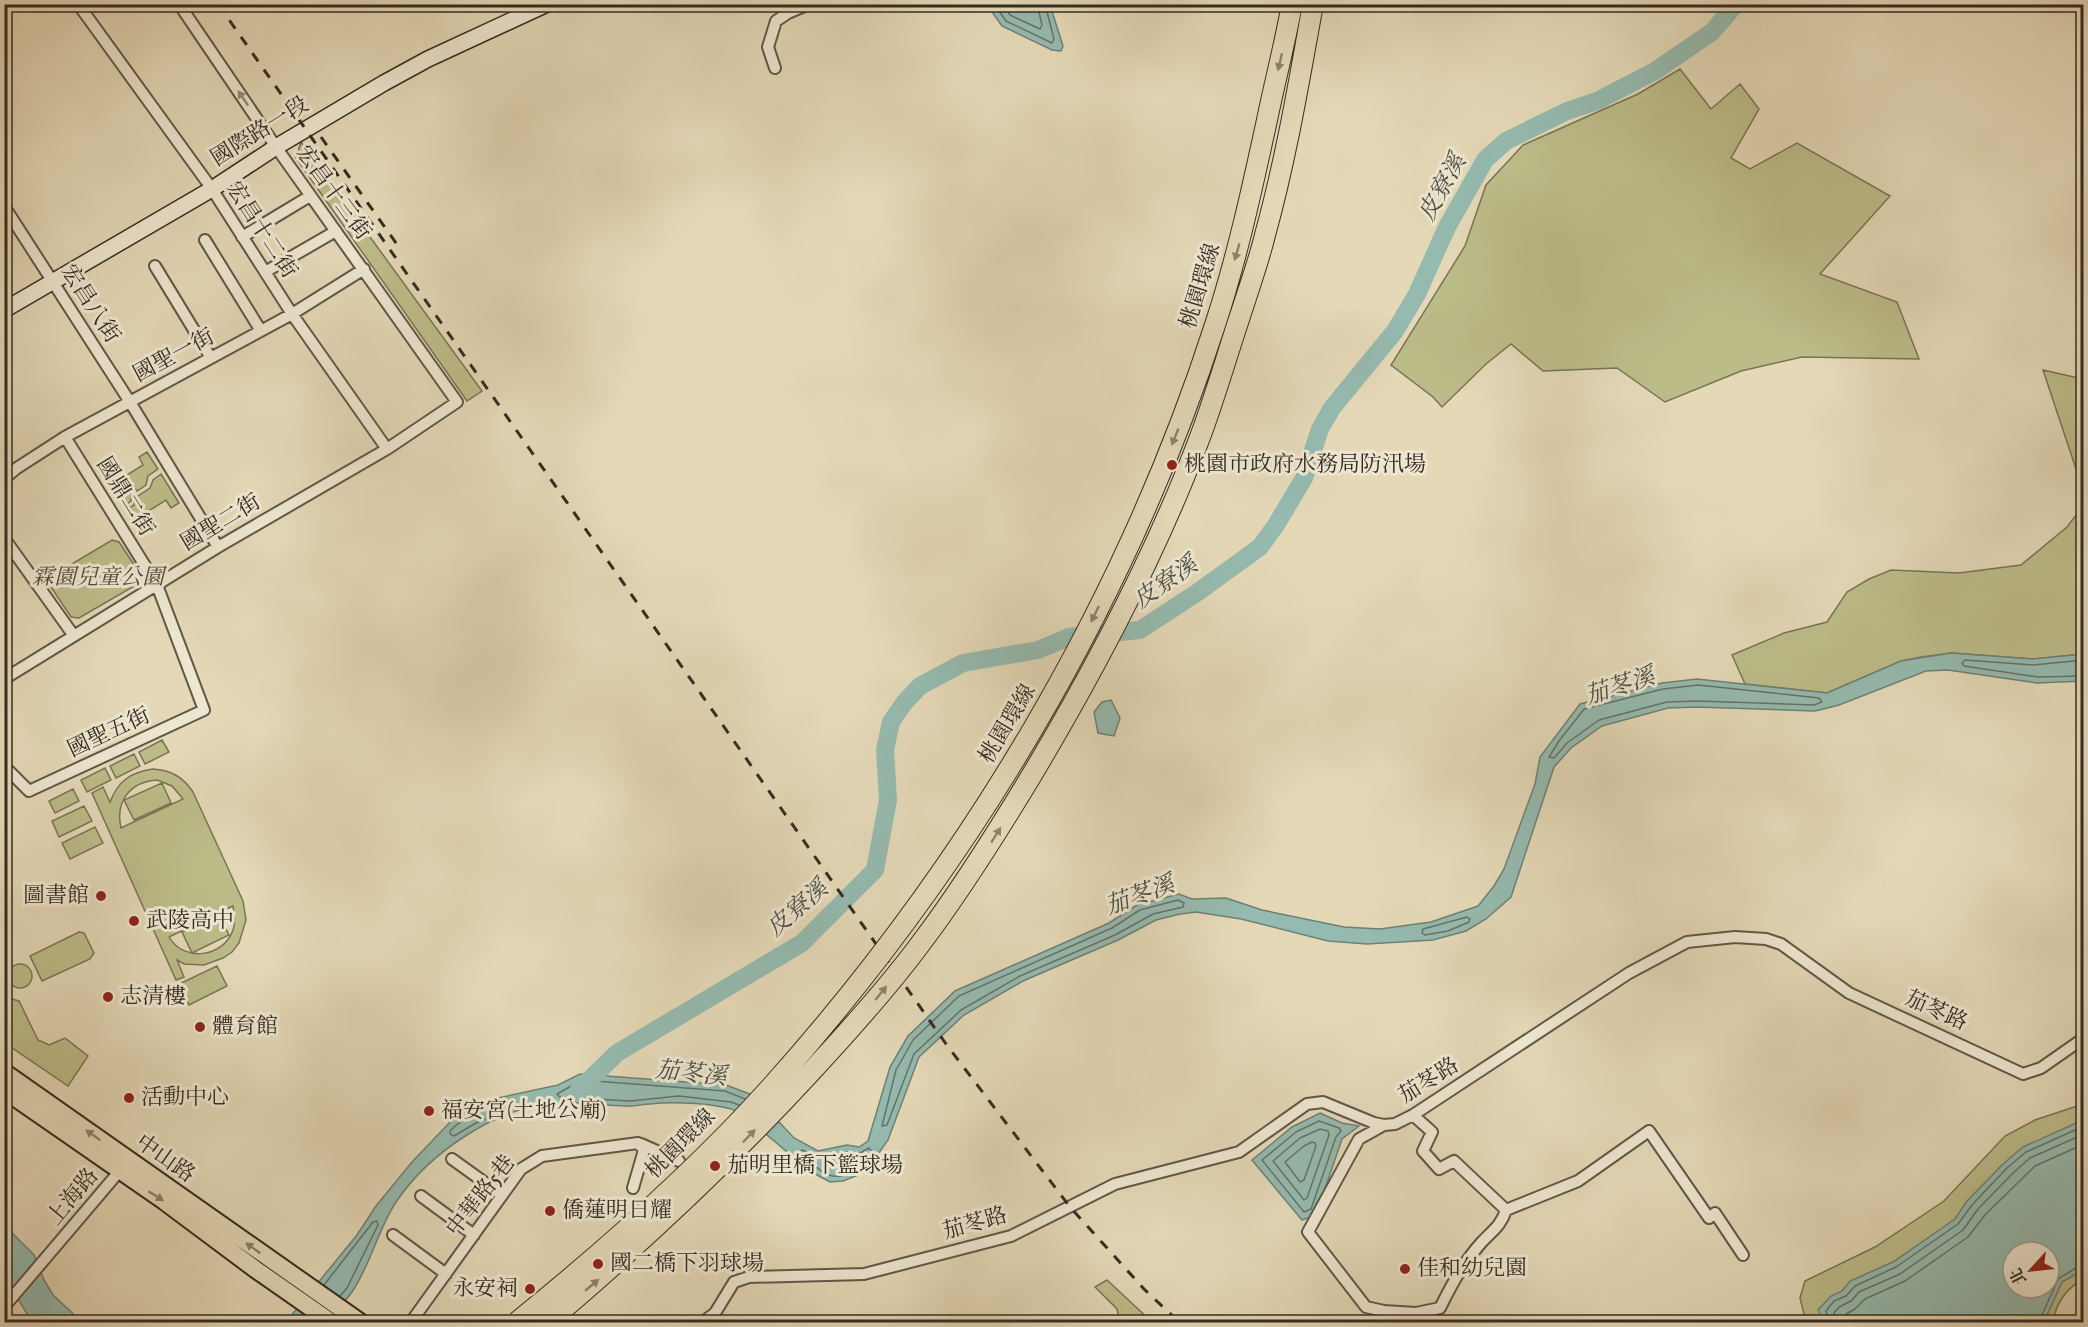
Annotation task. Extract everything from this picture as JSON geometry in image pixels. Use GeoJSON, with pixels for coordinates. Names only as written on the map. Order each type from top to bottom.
{"type":"FeatureCollection","features":[{"type":"Feature","properties":{"kind":"highway","name":"桃園環線"},"geometry":{"type":"LineString","coordinates":[[517,1323],[649,1209],[694,1167],[770,1088],[902,928],[970,831],[1029,738],[1069,666],[1114,575],[1153,492],[1183,416],[1215,325],[1244,227],[1292,4]]}},
{"type":"Feature","properties":{"kind":"highway","name":"桃園環線"},"geometry":{"type":"LineString","coordinates":[[548,1323],[653,1231],[709,1178],[862,1016],[928,934],[992,841],[1047,749],[1089,675],[1136,581],[1172,504],[1202,429],[1265,235],[1293,114],[1312,4]]}},
{"type":"Feature","properties":{"kind":"main road","name":"中山路"},"geometry":{"type":"LineString","coordinates":[[4,1072],[124,1166],[295,1287]]}},
{"type":"Feature","properties":{"kind":"main road","name":"中山路"},"geometry":{"type":"LineString","coordinates":[[4,1090],[124,1166]]}},
{"type":"Feature","properties":{"kind":"main road"},"geometry":{"type":"LineString","coordinates":[[295,1287],[359,1322]]}},
{"type":"Feature","properties":{"kind":"main road"},"geometry":{"type":"LineString","coordinates":[[295,1287],[331,1323]]}},
{"type":"Feature","properties":{"kind":"street","name":"宏昌十二街"},"geometry":{"type":"LineString","coordinates":[[78,4],[212,189],[292,314],[387,449]]}},
{"type":"Feature","properties":{"kind":"street","name":"宏昌十三街"},"geometry":{"type":"LineString","coordinates":[[179,4],[276,147],[457,402]]}},
{"type":"Feature","properties":{"kind":"street","name":"國際路一段"},"geometry":{"type":"LineString","coordinates":[[4,310],[212,189],[276,147],[428,59],[547,4]]}},
{"type":"Feature","properties":{"kind":"street"},"geometry":{"type":"LineString","coordinates":[[775,68],[768,47],[776,21],[809,4]]}},
{"type":"Feature","properties":{"kind":"street"},"geometry":{"type":"LineString","coordinates":[[242,237],[305,199]]}},
{"type":"Feature","properties":{"kind":"street","name":"宏昌八街"},"geometry":{"type":"LineString","coordinates":[[4,206],[130,402],[218,546]]}},
{"type":"Feature","properties":{"kind":"street"},"geometry":{"type":"LineString","coordinates":[[266,272],[336,231]]}},
{"type":"Feature","properties":{"kind":"street"},"geometry":{"type":"LineString","coordinates":[[204,240],[261,331]]}},
{"type":"Feature","properties":{"kind":"street"},"geometry":{"type":"LineString","coordinates":[[155,266],[211,358]]}},
{"type":"Feature","properties":{"kind":"street","name":"國聖一街"},"geometry":{"type":"LineString","coordinates":[[4,479],[65,437],[292,314],[364,269]]}},
{"type":"Feature","properties":{"kind":"street","name":"國聖二街"},"geometry":{"type":"LineString","coordinates":[[4,679],[218,546],[387,449],[457,402]]}},
{"type":"Feature","properties":{"kind":"street","name":"國鼎二街"},"geometry":{"type":"LineString","coordinates":[[65,437],[157,585],[204,710]]}},
{"type":"Feature","properties":{"kind":"street"},"geometry":{"type":"LineString","coordinates":[[4,538],[74,636]]}},
{"type":"Feature","properties":{"kind":"street","name":"國聖五街"},"geometry":{"type":"LineString","coordinates":[[4,766],[29,791],[204,710]]}},
{"type":"Feature","properties":{"kind":"street","name":"茄苳路"},"geometry":{"type":"LineString","coordinates":[[703,1323],[715,1314],[734,1282],[749,1277],[864,1274],[1011,1236],[1116,1184],[1239,1152],[1307,1104],[1323,1102],[1374,1123],[1395,1124],[1413,1116],[1629,973],[1687,942],[1735,937],[1767,939],[1781,944],[1849,993],[2023,1074],[2041,1068],[2084,1038]]}},
{"type":"Feature","properties":{"kind":"street"},"geometry":{"type":"LineString","coordinates":[[1413,1116],[1432,1132],[1423,1150],[1439,1169],[1454,1161],[1506,1210]]}},
{"type":"Feature","properties":{"kind":"street"},"geometry":{"type":"LineString","coordinates":[[1384,1125],[1359,1139],[1308,1232],[1366,1306],[1384,1311],[1416,1313],[1440,1308],[1456,1274],[1481,1243],[1502,1222],[1506,1210],[1578,1181],[1649,1131],[1709,1218],[1715,1213],[1743,1255]]}},
{"type":"Feature","properties":{"kind":"street"},"geometry":{"type":"LineString","coordinates":[[638,1143],[679,1161]]}},
{"type":"Feature","properties":{"kind":"street"},"geometry":{"type":"LineString","coordinates":[[633,1188],[644,1150],[638,1143]]}},
{"type":"Feature","properties":{"kind":"street","name":"中華路5巷"},"geometry":{"type":"LineString","coordinates":[[411,1323],[521,1169],[542,1155],[638,1143]]}},
{"type":"Feature","properties":{"kind":"street"},"geometry":{"type":"LineString","coordinates":[[452,1159],[502,1195]]}},
{"type":"Feature","properties":{"kind":"street","name":"上海路"},"geometry":{"type":"LineString","coordinates":[[6,1305],[124,1166]]}},
{"type":"Feature","properties":{"kind":"street"},"geometry":{"type":"LineString","coordinates":[[421,1196],[474,1235]]}},
{"type":"Feature","properties":{"kind":"street"},"geometry":{"type":"LineString","coordinates":[[393,1236],[446,1274]]}},
{"type":"Feature","properties":{"kind":"green space"},"geometry":{"type":"Polygon","coordinates":[[[1680,69],[1711,109],[1740,84],[1759,109],[1731,158],[1750,169],[1797,143],[1890,196],[1820,274],[1897,302],[1919,359],[1802,357],[1741,371],[1665,402],[1617,368],[1543,371],[1511,344],[1486,364],[1442,407],[1433,397],[1391,365],[1465,246],[1486,185],[1523,145],[1638,94],[1680,69]]]}},
{"type":"Feature","properties":{"kind":"green space"},"geometry":{"type":"Polygon","coordinates":[[[301,142],[482,391],[467,401],[296,158],[301,142]]]}},
{"type":"Feature","properties":{"kind":"green space"},"geometry":{"type":"Polygon","coordinates":[[[2043,370],[2083,379],[2083,490],[2043,370]]]}},
{"type":"Feature","properties":{"kind":"green space"},"geometry":{"type":"Polygon","coordinates":[[[147,452],[158,469],[148,476],[146,485],[137,491],[135,489],[131,491],[131,501],[124,506],[111,485],[143,465],[139,457],[147,452]]]}},
{"type":"Feature","properties":{"kind":"green space"},"geometry":{"type":"Polygon","coordinates":[[[161,474],[179,503],[171,508],[166,500],[133,521],[126,510],[134,505],[135,498],[150,488],[153,480],[161,474]]]}},
{"type":"Feature","properties":{"kind":"green space"},"geometry":{"type":"Polygon","coordinates":[[[2083,506],[2083,654],[2033,659],[1951,653],[1921,657],[1901,661],[1827,693],[1745,684],[1732,655],[1784,633],[1827,622],[1847,592],[1869,579],[1891,570],[1959,573],[2021,565],[2067,527],[2083,506]]]}},
{"type":"Feature","properties":{"kind":"green space","name":"霖園兒童公園"},"geometry":{"type":"Polygon","coordinates":[[[112,540],[119,542],[139,572],[136,585],[79,618],[71,617],[49,584],[50,577],[112,540]]]}},
{"type":"Feature","properties":{"kind":"green space"},"geometry":{"type":"Polygon","coordinates":[[[162,740],[169,752],[145,764],[139,752],[162,740]]]}},
{"type":"Feature","properties":{"kind":"green space"},"geometry":{"type":"Polygon","coordinates":[[[134,754],[140,766],[116,778],[110,766],[134,754]]]}},
{"type":"Feature","properties":{"kind":"green space"},"geometry":{"type":"Polygon","coordinates":[[[105,768],[111,780],[87,792],[81,780],[105,768]]]}},
{"type":"Feature","properties":{"kind":"green space"},"geometry":{"type":"Polygon","coordinates":[[[153,769],[181,778],[193,792],[243,901],[246,920],[239,943],[232,952],[204,965],[184,964],[177,960],[184,977],[176,980],[92,793],[103,787],[110,802],[117,788],[126,779],[138,772],[153,769]],[[157,780],[139,785],[127,795],[120,809],[121,828],[183,799],[172,786],[157,780]],[[233,906],[169,937],[184,951],[203,953],[213,951],[228,939],[233,930],[235,921],[233,906]]]}},
{"type":"Feature","properties":{"kind":"green space"},"geometry":{"type":"Polygon","coordinates":[[[162,783],[171,803],[134,820],[124,800],[162,783]]]}},
{"type":"Feature","properties":{"kind":"green space"},"geometry":{"type":"Polygon","coordinates":[[[73,789],[79,801],[55,813],[49,801],[73,789]]]}},
{"type":"Feature","properties":{"kind":"green space"},"geometry":{"type":"Polygon","coordinates":[[[84,806],[92,821],[59,837],[52,821],[84,806]]]}},
{"type":"Feature","properties":{"kind":"green space"},"geometry":{"type":"Polygon","coordinates":[[[95,827],[103,843],[70,859],[62,843],[95,827]]]}},
{"type":"Feature","properties":{"kind":"green space"},"geometry":{"type":"Polygon","coordinates":[[[219,914],[229,935],[192,953],[182,932],[219,914]]]}},
{"type":"Feature","properties":{"kind":"green space"},"geometry":{"type":"Polygon","coordinates":[[[79,932],[84,933],[94,953],[90,959],[42,981],[30,956],[79,932]]]}},
{"type":"Feature","properties":{"kind":"green space"},"geometry":{"type":"Polygon","coordinates":[[[20,964],[29,967],[32,976],[29,985],[20,988],[11,985],[8,976],[11,967],[20,964]]]}},
{"type":"Feature","properties":{"kind":"green space"},"geometry":{"type":"Polygon","coordinates":[[[217,966],[227,986],[189,1005],[179,984],[217,966]]]}},
{"type":"Feature","properties":{"kind":"green space"},"geometry":{"type":"Polygon","coordinates":[[[12,999],[19,1001],[38,1040],[49,1045],[65,1038],[88,1056],[68,1086],[5,1043],[5,1003],[12,999]]]}},
{"type":"Feature","properties":{"kind":"green space"},"geometry":{"type":"Polygon","coordinates":[[[2083,1104],[2083,1279],[2063,1297],[2053,1322],[1806,1322],[1800,1298],[1805,1281],[1875,1247],[1944,1201],[2005,1136],[2035,1120],[2083,1104]]]}},
{"type":"Feature","properties":{"kind":"green space"},"geometry":{"type":"Polygon","coordinates":[[[1107,1280],[1152,1322],[1120,1322],[1117,1309],[1095,1287],[1107,1280]]]}},
{"type":"Feature","properties":{"kind":"water"},"geometry":{"type":"Polygon","coordinates":[[[987,5],[1050,5],[1063,46],[1061,51],[1052,50],[1002,26],[987,5]]]}},
{"type":"Feature","properties":{"kind":"water"},"geometry":{"type":"Polygon","coordinates":[[[1951,653],[2033,659],[2083,654],[2083,681],[2037,683],[1948,670],[1926,671],[1839,705],[1815,711],[1668,708],[1602,726],[1571,748],[1554,767],[1511,897],[1486,919],[1466,931],[1433,940],[1367,944],[1328,941],[1241,919],[1196,912],[1156,920],[1118,940],[1023,981],[964,1015],[919,1057],[888,1140],[878,1154],[858,1175],[843,1181],[830,1182],[817,1175],[740,1112],[731,1109],[683,1103],[630,1106],[554,1103],[509,1114],[465,1136],[445,1150],[410,1184],[390,1212],[359,1281],[325,1322],[286,1322],[357,1235],[376,1206],[412,1162],[452,1120],[498,1098],[558,1085],[580,1074],[726,1085],[755,1096],[794,1138],[818,1151],[847,1145],[859,1147],[868,1141],[890,1067],[908,1036],[955,991],[1109,923],[1137,905],[1179,894],[1192,899],[1226,898],[1262,910],[1344,927],[1380,929],[1431,922],[1478,906],[1504,869],[1535,784],[1540,757],[1580,704],[1662,683],[1697,679],[1827,693],[1901,661],[1951,653]]]}},
{"type":"Feature","properties":{"kind":"water"},"geometry":{"type":"Polygon","coordinates":[[[1111,700],[1120,718],[1114,736],[1098,733],[1094,712],[1102,702],[1111,700]]]}},
{"type":"Feature","properties":{"kind":"water"},"geometry":{"type":"Polygon","coordinates":[[[1320,1113],[1342,1123],[1359,1126],[1342,1139],[1316,1215],[1302,1220],[1252,1160],[1292,1127],[1320,1113]]]}},
{"type":"Feature","properties":{"kind":"water"},"geometry":{"type":"Polygon","coordinates":[[[2083,1120],[2083,1270],[2061,1284],[2061,1240],[2001,1240],[2001,1300],[2054,1300],[2044,1322],[1824,1322],[1818,1310],[1831,1296],[1842,1291],[1850,1281],[1893,1262],[1955,1219],[1967,1201],[2023,1147],[2083,1120]]]}},
{"type":"Feature","properties":{"kind":"water"},"geometry":{"type":"Polygon","coordinates":[[[5,1226],[34,1255],[53,1295],[82,1322],[32,1322],[9,1284],[8,1269],[5,1263],[5,1226]]]}},
{"type":"Feature","properties":{"kind":"waterway","name":"皮寮溪"},"geometry":{"type":"LineString","coordinates":[[578,1091],[617,1053],[802,943],[875,870],[888,800],[885,750],[891,722],[920,686],[963,663],[1038,650],[1069,637],[1140,630],[1260,547],[1304,478],[1320,429],[1332,408],[1395,331],[1417,294],[1447,227],[1485,160],[1506,141],[1567,111],[1597,101],[1655,71],[1712,32],[1736,4]]}},
{"type":"Feature","properties":{"kind":"railway"},"geometry":{"type":"LineString","coordinates":[[218,4],[946,1044],[1070,1207],[1144,1289],[1179,1322]]}},
{"type":"Feature","properties":{"kind":"railway"},"geometry":{"type":"LineString","coordinates":[[321,137],[401,250]]}},
{"type":"Feature","properties":{"kind":"place","name":"桃園市政府水務局防汛場"},"geometry":{"type":"Point","coordinates":[1172,465]}},
{"type":"Feature","properties":{"kind":"place","name":"圖書館"},"geometry":{"type":"Point","coordinates":[101,896]}},
{"type":"Feature","properties":{"kind":"place","name":"武陵高中"},"geometry":{"type":"Point","coordinates":[134,921]}},
{"type":"Feature","properties":{"kind":"place","name":"志清樓"},"geometry":{"type":"Point","coordinates":[108,997]}},
{"type":"Feature","properties":{"kind":"place","name":"體育館"},"geometry":{"type":"Point","coordinates":[200,1027]}},
{"type":"Feature","properties":{"kind":"place","name":"活動中心"},"geometry":{"type":"Point","coordinates":[129,1098]}},
{"type":"Feature","properties":{"kind":"place","name":"福安宮(土地公廟)"},"geometry":{"type":"Point","coordinates":[429,1111]}},
{"type":"Feature","properties":{"kind":"place","name":"茄明里橋下籃球場"},"geometry":{"type":"Point","coordinates":[715,1166]}},
{"type":"Feature","properties":{"kind":"place","name":"僑蓮明日耀"},"geometry":{"type":"Point","coordinates":[550,1211]}},
{"type":"Feature","properties":{"kind":"place","name":"國二橋下羽球場"},"geometry":{"type":"Point","coordinates":[598,1264]}},
{"type":"Feature","properties":{"kind":"place","name":"佳和幼兒園"},"geometry":{"type":"Point","coordinates":[1405,1269]}},
{"type":"Feature","properties":{"kind":"place","name":"永安祠"},"geometry":{"type":"Point","coordinates":[530,1289]}},
{"type":"Feature","properties":{"kind":"water label","name":"茄苳溪"},"geometry":{"type":"Point","coordinates":[1620,687]}},
{"type":"Feature","properties":{"kind":"water label","name":"茄苳溪"},"geometry":{"type":"Point","coordinates":[1140,896]}},
{"type":"Feature","properties":{"kind":"water label","name":"茄苳溪"},"geometry":{"type":"Point","coordinates":[691,1074]}}]}
